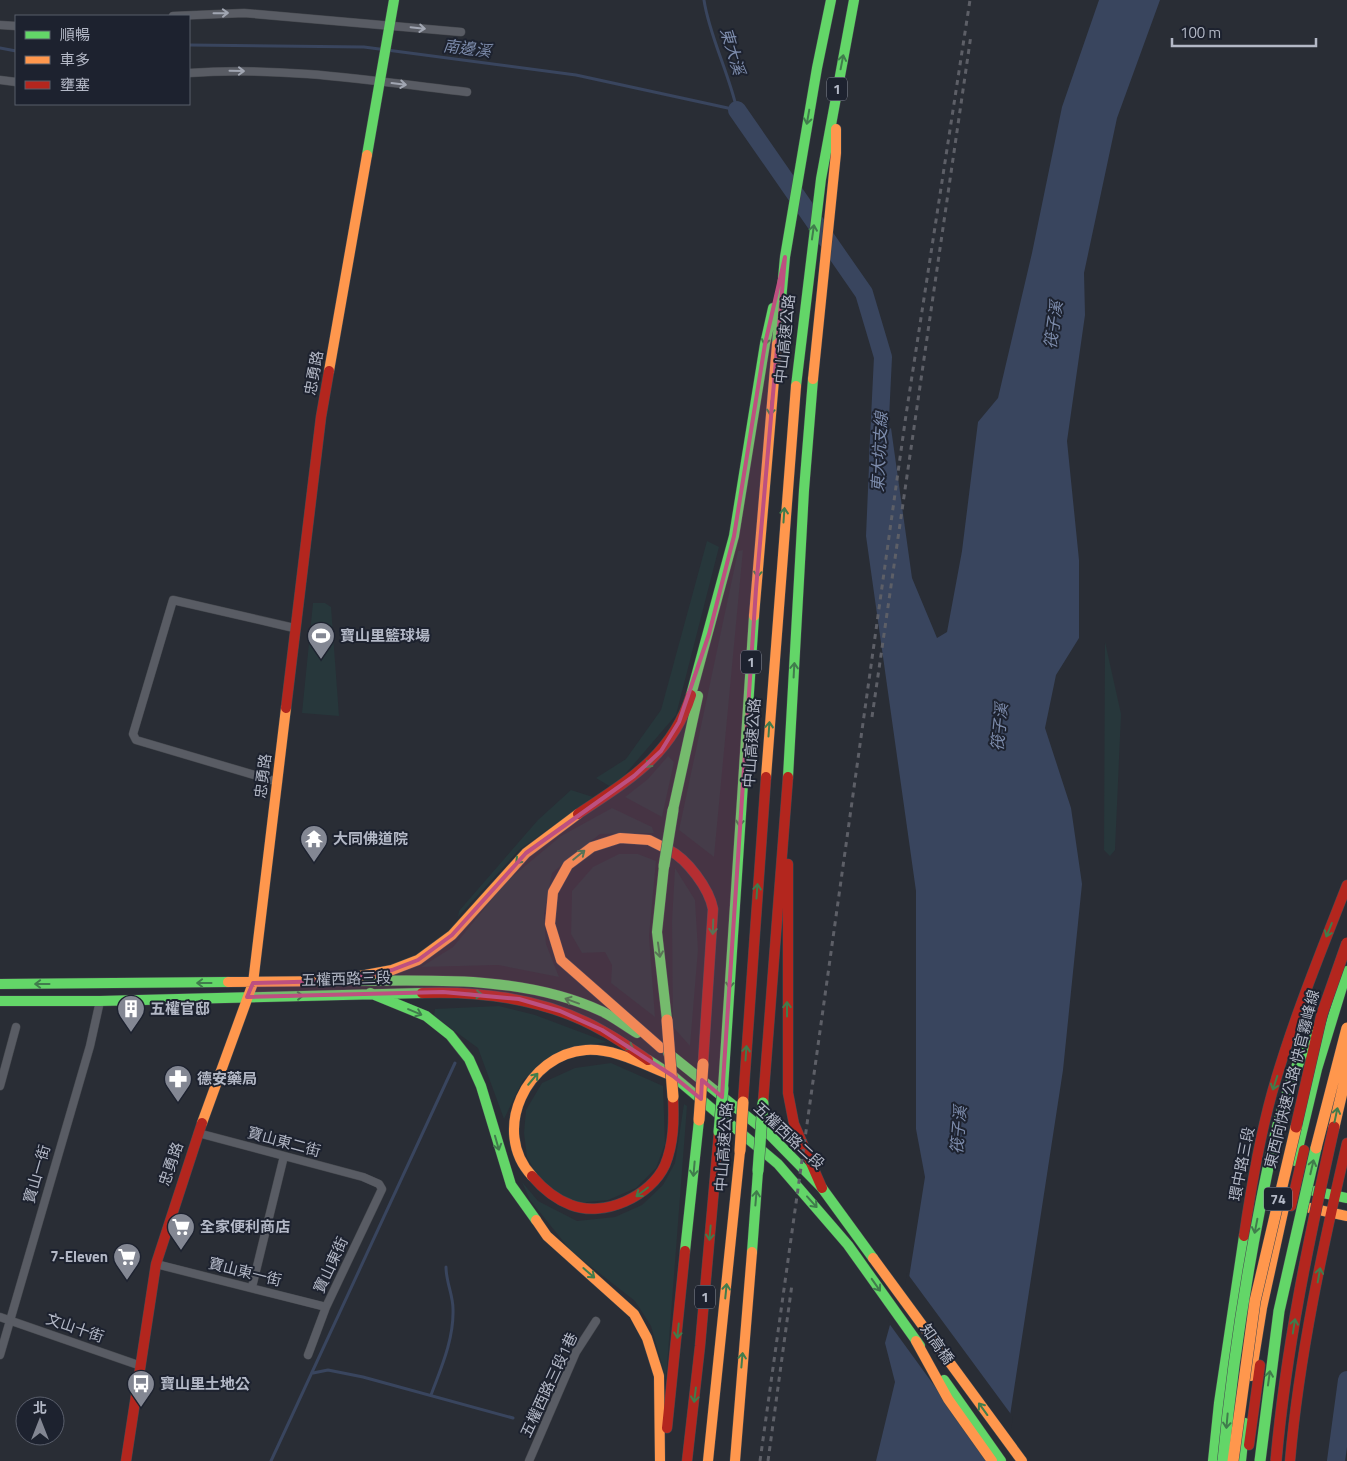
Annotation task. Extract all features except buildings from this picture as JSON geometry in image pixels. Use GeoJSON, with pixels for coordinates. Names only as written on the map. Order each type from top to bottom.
{"type":"FeatureCollection","features":[{"type":"Feature","properties":{"kind":"main road","name":"忠勇路"},"geometry":{"type":"LineString","coordinates":[[126,1461],[156,1264],[198,1133],[253,983],[278,782],[294,628],[305,560],[321,416],[394,0]]}},
{"type":"Feature","properties":{"kind":"main road","name":"中山高速公路"},"geometry":{"type":"LineString","coordinates":[[687,1461],[720,1132],[756,589],[785,256],[803,147],[831,0]]}},
{"type":"Feature","properties":{"kind":"main road","name":"中山高速公路"},"geometry":{"type":"LineString","coordinates":[[708,1461],[740,1151],[790,439],[807,280],[821,179],[854,0]]}},
{"type":"Feature","properties":{"kind":"main road"},"geometry":{"type":"LineString","coordinates":[[735,1461],[775,926],[786,816],[804,490],[821,286],[836,153],[836,92]]}},
{"type":"Feature","properties":{"kind":"main road"},"geometry":{"type":"LineString","coordinates":[[672,1076],[610,1052],[581,1051],[552,1062],[529,1083],[519,1101],[514,1132],[521,1162],[540,1188],[567,1204],[598,1209],[629,1201],[651,1185],[666,1163],[675,1125],[673,1097],[666,1020],[657,932],[664,866],[673,810],[709,634],[734,536],[765,344],[785,256]]}},
{"type":"Feature","properties":{"kind":"main road"},"geometry":{"type":"LineString","coordinates":[[333,981],[392,970],[418,960],[452,935],[526,853],[559,827],[648,765],[661,751],[686,707],[709,634]]}},
{"type":"Feature","properties":{"kind":"main road"},"geometry":{"type":"LineString","coordinates":[[786,816],[789,892],[788,1093],[794,1124],[822,1188]]}},
{"type":"Feature","properties":{"kind":"main road"},"geometry":{"type":"LineString","coordinates":[[661,1048],[561,960],[552,943],[549,909],[557,880],[576,856],[593,845],[612,839],[643,838],[672,850],[695,872],[712,904],[710,980],[699,1120],[661,1461]]}},
{"type":"Feature","properties":{"kind":"main road","name":"環中路三段"},"geometry":{"type":"LineString","coordinates":[[1213,1461],[1219,1403],[1250,1196],[1272,1094],[1308,985],[1347,885]]}},
{"type":"Feature","properties":{"kind":"main road","name":"東西向快速公路 快官霧峰線"},"geometry":{"type":"LineString","coordinates":[[1233,1461],[1255,1302],[1322,1014],[1347,943]]}},
{"type":"Feature","properties":{"kind":"main road"},"geometry":{"type":"LineString","coordinates":[[1241,1461],[1246,1406],[1262,1308],[1292,1186],[1317,1069],[1347,971]]}},
{"type":"Feature","properties":{"kind":"main road","name":"五權西路三段"},"geometry":{"type":"LineString","coordinates":[[0,984],[453,980],[494,983],[530,989],[602,1012],[661,1048]]}},
{"type":"Feature","properties":{"kind":"main road","name":"五權西路三段"},"geometry":{"type":"LineString","coordinates":[[0,1001],[100,1001],[443,992],[519,999],[560,1011],[602,1030],[672,1076]]}},
{"type":"Feature","properties":{"kind":"main road"},"geometry":{"type":"LineString","coordinates":[[1292,1186],[1322,1071],[1347,992]]}},
{"type":"Feature","properties":{"kind":"main road"},"geometry":{"type":"LineString","coordinates":[[370,993],[426,1016],[450,1035],[469,1059],[481,1086],[511,1185],[547,1236],[634,1314],[647,1338],[659,1376],[661,1461]]}},
{"type":"Feature","properties":{"kind":"main road"},"geometry":{"type":"LineString","coordinates":[[1223,1461],[1235,1352],[1250,1258],[1274,1135],[1291,1076],[1322,1014]]}},
{"type":"Feature","properties":{"kind":"main road"},"geometry":{"type":"LineString","coordinates":[[1276,1461],[1280,1417],[1304,1266],[1346,1075],[1346,1030]]}},
{"type":"Feature","properties":{"kind":"main road","name":"74"},"geometry":{"type":"LineString","coordinates":[[1260,1461],[1279,1311],[1317,1143],[1346,1030]]}},
{"type":"Feature","properties":{"kind":"main road","name":"五權西路二段"},"geometry":{"type":"LineString","coordinates":[[661,1048],[769,1134],[822,1188],[854,1243]]}},
{"type":"Feature","properties":{"kind":"main road","name":"五權西路二段"},"geometry":{"type":"LineString","coordinates":[[672,1076],[778,1164],[854,1243]]}},
{"type":"Feature","properties":{"kind":"main road"},"geometry":{"type":"LineString","coordinates":[[1290,1461],[1294,1413],[1340,1215],[1347,1143]]}},
{"type":"Feature","properties":{"kind":"main road"},"geometry":{"type":"LineString","coordinates":[[1254,1179],[1342,1197]]}},
{"type":"Feature","properties":{"kind":"main road"},"geometry":{"type":"LineString","coordinates":[[1250,1196],[1340,1215]]}},
{"type":"Feature","properties":{"kind":"main road"},"geometry":{"type":"LineString","coordinates":[[1248,1461],[1269,1309],[1288,1203]]}},
{"type":"Feature","properties":{"kind":"main road","name":"知高橋"},"geometry":{"type":"LineString","coordinates":[[854,1243],[916,1340],[1001,1461]]}},
{"type":"Feature","properties":{"kind":"main road","name":"知高橋"},"geometry":{"type":"LineString","coordinates":[[854,1243],[1022,1461]]}},
{"type":"Feature","properties":{"kind":"main road"},"geometry":{"type":"LineString","coordinates":[[916,1340],[948,1399],[992,1461]]}},
{"type":"Feature","properties":{"kind":"street"},"geometry":{"type":"LineString","coordinates":[[190,15],[244,13],[388,30],[461,32]]}},
{"type":"Feature","properties":{"kind":"street"},"geometry":{"type":"LineString","coordinates":[[0,24],[15,26]]}},
{"type":"Feature","properties":{"kind":"street"},"geometry":{"type":"LineString","coordinates":[[190,73],[237,70],[380,81],[467,92]]}},
{"type":"Feature","properties":{"kind":"street"},"geometry":{"type":"LineString","coordinates":[[0,80],[15,82]]}},
{"type":"Feature","properties":{"kind":"street"},"geometry":{"type":"LineString","coordinates":[[278,782],[136,740],[133,734],[173,600],[294,628]]}},
{"type":"Feature","properties":{"kind":"street","name":"寶山一街"},"geometry":{"type":"LineString","coordinates":[[0,1355],[90,1046],[100,1001]]}},
{"type":"Feature","properties":{"kind":"street"},"geometry":{"type":"LineString","coordinates":[[0,1086],[16,1027]]}},
{"type":"Feature","properties":{"kind":"street","name":"寶山東二街"},"geometry":{"type":"LineString","coordinates":[[198,1133],[363,1177],[379,1184],[382,1188]]}},
{"type":"Feature","properties":{"kind":"street"},"geometry":{"type":"LineString","coordinates":[[252,1287],[284,1156]]}},
{"type":"Feature","properties":{"kind":"street","name":"寶山東街"},"geometry":{"type":"LineString","coordinates":[[308,1354],[326,1307],[382,1188]]}},
{"type":"Feature","properties":{"kind":"street","name":"寶山東一街"},"geometry":{"type":"LineString","coordinates":[[156,1264],[326,1307]]}},
{"type":"Feature","properties":{"kind":"street","name":"文山十街"},"geometry":{"type":"LineString","coordinates":[[0,1317],[141,1366]]}},
{"type":"Feature","properties":{"kind":"street","name":"五權西路三段1巷"},"geometry":{"type":"LineString","coordinates":[[529,1461],[576,1352],[596,1321]]}},
{"type":"Feature","properties":{"kind":"highlighted area"},"geometry":{"type":"Polygon","coordinates":[[[785,257],[756,589],[722,1097],[702,1080],[701,1099],[673,1076],[602,1030],[560,1011],[519,999],[443,992],[247,997],[253,983],[333,981],[392,970],[418,960],[452,935],[526,853],[634,776],[661,751],[679,722],[709,634],[734,536],[765,344],[785,257]]]}},
{"type":"Feature","properties":{"kind":"shaded area"},"geometry":{"type":"Polygon","coordinates":[[[707,541],[719,547],[676,715],[621,779],[611,787],[596,778],[626,759],[661,710],[707,541]]]}},
{"type":"Feature","properties":{"kind":"shaded area"},"geometry":{"type":"Polygon","coordinates":[[[743,550],[714,857],[679,830],[738,551],[743,550]]]}},
{"type":"Feature","properties":{"kind":"shaded area","name":"寶山里籃球場"},"geometry":{"type":"Polygon","coordinates":[[[313,603],[325,603],[331,607],[339,716],[302,713],[313,603]]]}},
{"type":"Feature","properties":{"kind":"shaded area"},"geometry":{"type":"Polygon","coordinates":[[[1105,642],[1121,714],[1115,850],[1110,856],[1104,850],[1105,642]]]}},
{"type":"Feature","properties":{"kind":"shaded area"},"geometry":{"type":"Polygon","coordinates":[[[668,756],[674,762],[662,817],[625,797],[648,779],[668,756]]]}},
{"type":"Feature","properties":{"kind":"shaded area"},"geometry":{"type":"Polygon","coordinates":[[[571,790],[593,797],[519,850],[458,917],[459,911],[538,820],[571,790]]]}},
{"type":"Feature","properties":{"kind":"shaded area"},"geometry":{"type":"Polygon","coordinates":[[[612,808],[652,827],[654,833],[600,834],[552,873],[544,914],[546,944],[559,977],[498,965],[421,967],[453,947],[507,881],[561,836],[612,808]]]}},
{"type":"Feature","properties":{"kind":"shaded area"},"geometry":{"type":"Polygon","coordinates":[[[619,854],[638,854],[656,861],[649,936],[655,1017],[611,983],[612,965],[605,952],[582,953],[571,934],[572,891],[593,867],[619,854]]]}},
{"type":"Feature","properties":{"kind":"shaded area"},"geometry":{"type":"Polygon","coordinates":[[[675,868],[695,900],[698,950],[690,1046],[673,1027],[672,921],[675,868]]]}},
{"type":"Feature","properties":{"kind":"shaded area"},"geometry":{"type":"Polygon","coordinates":[[[499,1006],[535,1015],[607,1042],[565,1049],[523,1080],[504,1119],[478,1048],[434,1016],[435,1009],[499,1006]]]}},
{"type":"Feature","properties":{"kind":"shaded area"},"geometry":{"type":"Polygon","coordinates":[[[611,1063],[663,1086],[665,1144],[656,1168],[636,1188],[608,1200],[577,1203],[545,1189],[527,1157],[524,1133],[526,1110],[542,1083],[575,1068],[611,1063]]]}},
{"type":"Feature","properties":{"kind":"shaded area"},"geometry":{"type":"Polygon","coordinates":[[[684,1104],[687,1106],[666,1379],[651,1326],[635,1301],[571,1251],[530,1200],[522,1182],[538,1201],[577,1221],[615,1217],[642,1205],[663,1185],[675,1163],[684,1104]]]}},
{"type":"Feature","properties":{"kind":"water","name":"筏子溪"},"geometry":{"type":"Polygon","coordinates":[[[1099,0],[1160,0],[1117,118],[1084,273],[1085,315],[1067,441],[1079,560],[1079,638],[1056,675],[1045,728],[1071,808],[1082,884],[1063,1070],[1003,1461],[876,1461],[895,1382],[885,1343],[896,1303],[908,1284],[925,1177],[916,1129],[916,891],[866,536],[870,443],[891,428],[912,578],[937,638],[947,632],[962,551],[978,422],[998,398],[1032,253],[1062,107],[1099,0]]]}},
{"type":"Feature","properties":{"kind":"pier"},"geometry":{"type":"Polygon","coordinates":[[[907,1273],[1013,1417],[1006,1461],[989,1461],[888,1322],[894,1302],[905,1284],[907,1273]]]}},
{"type":"Feature","properties":{"kind":"waterway","name":"南邊溪"},"geometry":{"type":"LineString","coordinates":[[190,45],[364,47],[576,75],[737,110],[710,27],[704,0]]}},
{"type":"Feature","properties":{"kind":"waterway","name":"南邊溪"},"geometry":{"type":"LineString","coordinates":[[0,48],[15,51]]}},
{"type":"Feature","properties":{"kind":"waterway","name":"東大坑支線"},"geometry":{"type":"LineString","coordinates":[[737,110],[864,293],[883,357],[878,459]]}},
{"type":"Feature","properties":{"kind":"waterway"},"geometry":{"type":"LineString","coordinates":[[271,1461],[455,1063]]}},
{"type":"Feature","properties":{"kind":"waterway"},"geometry":{"type":"LineString","coordinates":[[431,1395],[446,1353],[453,1320],[453,1304],[446,1267]]}},
{"type":"Feature","properties":{"kind":"waterway"},"geometry":{"type":"LineString","coordinates":[[313,1373],[328,1370],[363,1377],[513,1418]]}},
{"type":"Feature","properties":{"kind":"waterway"},"geometry":{"type":"LineString","coordinates":[[1336,1461],[1347,1380]]}},
{"type":"Feature","properties":{"kind":"railway"},"geometry":{"type":"LineString","coordinates":[[760,1461],[906,415],[970,0]]}},
{"type":"Feature","properties":{"kind":"railway"},"geometry":{"type":"LineString","coordinates":[[872,717],[971,35]]}},
{"type":"Feature","properties":{"kind":"railway"},"geometry":{"type":"LineString","coordinates":[[768,1461],[792,1284]]}},
{"type":"Feature","properties":{"kind":"traffic: fast"},"geometry":{"type":"LineString","coordinates":[[367,155],[394,0]]}},
{"type":"Feature","properties":{"kind":"traffic: fast"},"geometry":{"type":"LineString","coordinates":[[777,344],[785,257],[817,68],[831,0]]}},
{"type":"Feature","properties":{"kind":"traffic: fast"},"geometry":{"type":"LineString","coordinates":[[796,386],[821,179],[854,0]]}},
{"type":"Feature","properties":{"kind":"traffic: fast"},"geometry":{"type":"LineString","coordinates":[[691,695],[734,536],[765,344],[773,308]]}},
{"type":"Feature","properties":{"kind":"traffic: fast"},"geometry":{"type":"LineString","coordinates":[[788,777],[804,490],[813,379]]}},
{"type":"Feature","properties":{"kind":"traffic: fast"},"geometry":{"type":"LineString","coordinates":[[723,1088],[754,616]]}},
{"type":"Feature","properties":{"kind":"traffic: fast"},"geometry":{"type":"LineString","coordinates":[[673,810],[698,696]]}},
{"type":"Feature","properties":{"kind":"traffic: fast"},"geometry":{"type":"LineString","coordinates":[[664,866],[673,810]]}},
{"type":"Feature","properties":{"kind":"traffic: fast"},"geometry":{"type":"LineString","coordinates":[[664,866],[657,932],[667,1020]]}},
{"type":"Feature","properties":{"kind":"traffic: fast"},"geometry":{"type":"LineString","coordinates":[[1295,1161],[1317,1069],[1347,971]]}},
{"type":"Feature","properties":{"kind":"traffic: fast"},"geometry":{"type":"LineString","coordinates":[[361,981],[453,981],[514,986],[573,1000],[601,1011],[637,1033]]}},
{"type":"Feature","properties":{"kind":"traffic: fast"},"geometry":{"type":"LineString","coordinates":[[0,984],[228,982]]}},
{"type":"Feature","properties":{"kind":"traffic: fast"},"geometry":{"type":"LineString","coordinates":[[370,993],[426,1016],[450,1035],[469,1059],[481,1086],[511,1185],[536,1220]]}},
{"type":"Feature","properties":{"kind":"traffic: fast"},"geometry":{"type":"LineString","coordinates":[[0,1001],[100,1001],[422,993]]}},
{"type":"Feature","properties":{"kind":"traffic: fast"},"geometry":{"type":"LineString","coordinates":[[1223,1461],[1243,1306],[1268,1166],[1293,1076],[1312,1032]]}},
{"type":"Feature","properties":{"kind":"traffic: fast"},"geometry":{"type":"LineString","coordinates":[[668,1053],[769,1134],[822,1188],[873,1258]]}},
{"type":"Feature","properties":{"kind":"traffic: fast"},"geometry":{"type":"LineString","coordinates":[[648,1060],[673,1076],[778,1164],[848,1245],[920,1346]]}},
{"type":"Feature","properties":{"kind":"traffic: fast"},"geometry":{"type":"LineString","coordinates":[[719,1132],[723,1088]]}},
{"type":"Feature","properties":{"kind":"traffic: fast"},"geometry":{"type":"LineString","coordinates":[[758,1171],[763,1103]]}},
{"type":"Feature","properties":{"kind":"traffic: fast"},"geometry":{"type":"LineString","coordinates":[[685,1251],[699,1120]]}},
{"type":"Feature","properties":{"kind":"traffic: fast"},"geometry":{"type":"LineString","coordinates":[[1260,1461],[1279,1311],[1316,1148]]}},
{"type":"Feature","properties":{"kind":"traffic: fast"},"geometry":{"type":"LineString","coordinates":[[752,1252],[758,1171]]}},
{"type":"Feature","properties":{"kind":"traffic: fast"},"geometry":{"type":"LineString","coordinates":[[1314,1191],[1347,1198]]}},
{"type":"Feature","properties":{"kind":"traffic: fast"},"geometry":{"type":"LineString","coordinates":[[1213,1461],[1219,1403],[1244,1236]]}},
{"type":"Feature","properties":{"kind":"traffic: fast"},"geometry":{"type":"LineString","coordinates":[[944,1380],[1001,1461]]}},
{"type":"Feature","properties":{"kind":"traffic: fast"},"geometry":{"type":"LineString","coordinates":[[1241,1461],[1245,1423]]}},
{"type":"Feature","properties":{"kind":"traffic: slow"},"geometry":{"type":"LineString","coordinates":[[813,379],[836,153],[836,129]]}},
{"type":"Feature","properties":{"kind":"traffic: slow"},"geometry":{"type":"LineString","coordinates":[[329,371],[367,155]]}},
{"type":"Feature","properties":{"kind":"traffic: slow"},"geometry":{"type":"LineString","coordinates":[[754,616],[777,344]]}},
{"type":"Feature","properties":{"kind":"traffic: slow"},"geometry":{"type":"LineString","coordinates":[[766,777],[796,386]]}},
{"type":"Feature","properties":{"kind":"traffic: slow"},"geometry":{"type":"LineString","coordinates":[[202,1123],[253,983],[286,708]]}},
{"type":"Feature","properties":{"kind":"traffic: slow"},"geometry":{"type":"LineString","coordinates":[[333,981],[392,970],[418,960],[452,935],[526,853],[578,814]]}},
{"type":"Feature","properties":{"kind":"traffic: slow"},"geometry":{"type":"LineString","coordinates":[[661,1048],[561,960],[550,924],[553,892],[568,865],[592,847],[620,838],[649,840],[669,850]]}},
{"type":"Feature","properties":{"kind":"traffic: slow"},"geometry":{"type":"LineString","coordinates":[[228,982],[339,981]]}},
{"type":"Feature","properties":{"kind":"traffic: slow"},"geometry":{"type":"LineString","coordinates":[[667,1020],[673,1097]]}},
{"type":"Feature","properties":{"kind":"traffic: slow"},"geometry":{"type":"LineString","coordinates":[[1316,1148],[1347,1028]]}},
{"type":"Feature","properties":{"kind":"traffic: slow"},"geometry":{"type":"LineString","coordinates":[[532,1176],[520,1158],[514,1138],[515,1117],[521,1098],[532,1080],[547,1065],[565,1055],[586,1050],[597,1050],[631,1058],[673,1076]]}},
{"type":"Feature","properties":{"kind":"traffic: slow"},"geometry":{"type":"LineString","coordinates":[[1334,1127],[1346,1075],[1346,1053]]}},
{"type":"Feature","properties":{"kind":"traffic: slow"},"geometry":{"type":"LineString","coordinates":[[699,1120],[703,1064]]}},
{"type":"Feature","properties":{"kind":"traffic: slow"},"geometry":{"type":"LineString","coordinates":[[740,1151],[743,1102]]}},
{"type":"Feature","properties":{"kind":"traffic: slow"},"geometry":{"type":"LineString","coordinates":[[1233,1461],[1255,1301],[1296,1127]]}},
{"type":"Feature","properties":{"kind":"traffic: slow"},"geometry":{"type":"LineString","coordinates":[[708,1461],[740,1151]]}},
{"type":"Feature","properties":{"kind":"traffic: slow"},"geometry":{"type":"LineString","coordinates":[[1251,1376],[1262,1308],[1287,1194]]}},
{"type":"Feature","properties":{"kind":"traffic: slow"},"geometry":{"type":"LineString","coordinates":[[1310,1208],[1347,1216]]}},
{"type":"Feature","properties":{"kind":"traffic: slow"},"geometry":{"type":"LineString","coordinates":[[536,1220],[547,1236],[634,1314],[647,1338],[659,1376],[660,1461]]}},
{"type":"Feature","properties":{"kind":"traffic: slow"},"geometry":{"type":"LineString","coordinates":[[735,1461],[752,1252]]}},
{"type":"Feature","properties":{"kind":"traffic: slow"},"geometry":{"type":"LineString","coordinates":[[873,1258],[1022,1461]]}},
{"type":"Feature","properties":{"kind":"traffic: slow"},"geometry":{"type":"LineString","coordinates":[[916,1341],[948,1399],[992,1461]]}},
{"type":"Feature","properties":{"kind":"traffic: jam"},"geometry":{"type":"LineString","coordinates":[[286,708],[321,417],[329,371]]}},
{"type":"Feature","properties":{"kind":"traffic: jam"},"geometry":{"type":"LineString","coordinates":[[578,814],[630,778],[660,751],[683,716],[691,695]]}},
{"type":"Feature","properties":{"kind":"traffic: jam"},"geometry":{"type":"LineString","coordinates":[[743,1102],[766,777]]}},
{"type":"Feature","properties":{"kind":"traffic: jam"},"geometry":{"type":"LineString","coordinates":[[763,1103],[788,777]]}},
{"type":"Feature","properties":{"kind":"traffic: jam"},"geometry":{"type":"LineString","coordinates":[[669,850],[683,860],[702,883],[713,909],[703,1064]]}},
{"type":"Feature","properties":{"kind":"traffic: jam"},"geometry":{"type":"LineString","coordinates":[[788,864],[788,1093],[794,1124],[822,1188]]}},
{"type":"Feature","properties":{"kind":"traffic: jam"},"geometry":{"type":"LineString","coordinates":[[1244,1236],[1263,1128],[1272,1093],[1297,1014],[1347,885]]}},
{"type":"Feature","properties":{"kind":"traffic: jam"},"geometry":{"type":"LineString","coordinates":[[1296,1127],[1322,1014],[1347,943]]}},
{"type":"Feature","properties":{"kind":"traffic: jam"},"geometry":{"type":"LineString","coordinates":[[422,993],[492,996],[538,1004],[582,1020],[648,1060]]}},
{"type":"Feature","properties":{"kind":"traffic: jam"},"geometry":{"type":"LineString","coordinates":[[532,1176],[555,1197],[565,1203],[584,1208],[598,1209],[612,1206],[638,1195],[658,1176],[668,1157],[672,1140],[673,1097]]}},
{"type":"Feature","properties":{"kind":"traffic: jam"},"geometry":{"type":"LineString","coordinates":[[126,1461],[156,1264],[202,1123]]}},
{"type":"Feature","properties":{"kind":"traffic: jam"},"geometry":{"type":"LineString","coordinates":[[1276,1461],[1280,1419],[1299,1293],[1334,1127]]}},
{"type":"Feature","properties":{"kind":"traffic: jam"},"geometry":{"type":"LineString","coordinates":[[687,1461],[700,1346],[719,1132]]}},
{"type":"Feature","properties":{"kind":"traffic: jam"},"geometry":{"type":"LineString","coordinates":[[1290,1461],[1299,1381],[1306,1341],[1329,1221],[1347,1143]]}},
{"type":"Feature","properties":{"kind":"traffic: jam"},"geometry":{"type":"LineString","coordinates":[[1291,1206],[1304,1150]]}},
{"type":"Feature","properties":{"kind":"traffic: jam"},"geometry":{"type":"LineString","coordinates":[[667,1428],[685,1251]]}},
{"type":"Feature","properties":{"kind":"traffic: jam"},"geometry":{"type":"LineString","coordinates":[[1249,1445],[1260,1365]]}},
{"type":"Feature","properties":{"kind":"place","name":"寶山里籃球場"},"geometry":{"type":"Point","coordinates":[321,660]}},
{"type":"Feature","properties":{"kind":"place","name":"大同佛道院"},"geometry":{"type":"Point","coordinates":[314,863]}},
{"type":"Feature","properties":{"kind":"place","name":"五權官邸"},"geometry":{"type":"Point","coordinates":[131,1033]}},
{"type":"Feature","properties":{"kind":"place","name":"德安藥局"},"geometry":{"type":"Point","coordinates":[178,1103]}},
{"type":"Feature","properties":{"kind":"place","name":"全家便利商店"},"geometry":{"type":"Point","coordinates":[181,1251]}},
{"type":"Feature","properties":{"kind":"place","name":"7-Eleven"},"geometry":{"type":"Point","coordinates":[127,1281]}},
{"type":"Feature","properties":{"kind":"place","name":"寶山里土地公"},"geometry":{"type":"Point","coordinates":[141,1408]}},
{"type":"Feature","properties":{"kind":"water label","name":"東大溪"},"geometry":{"type":"Point","coordinates":[733,51]}}]}
